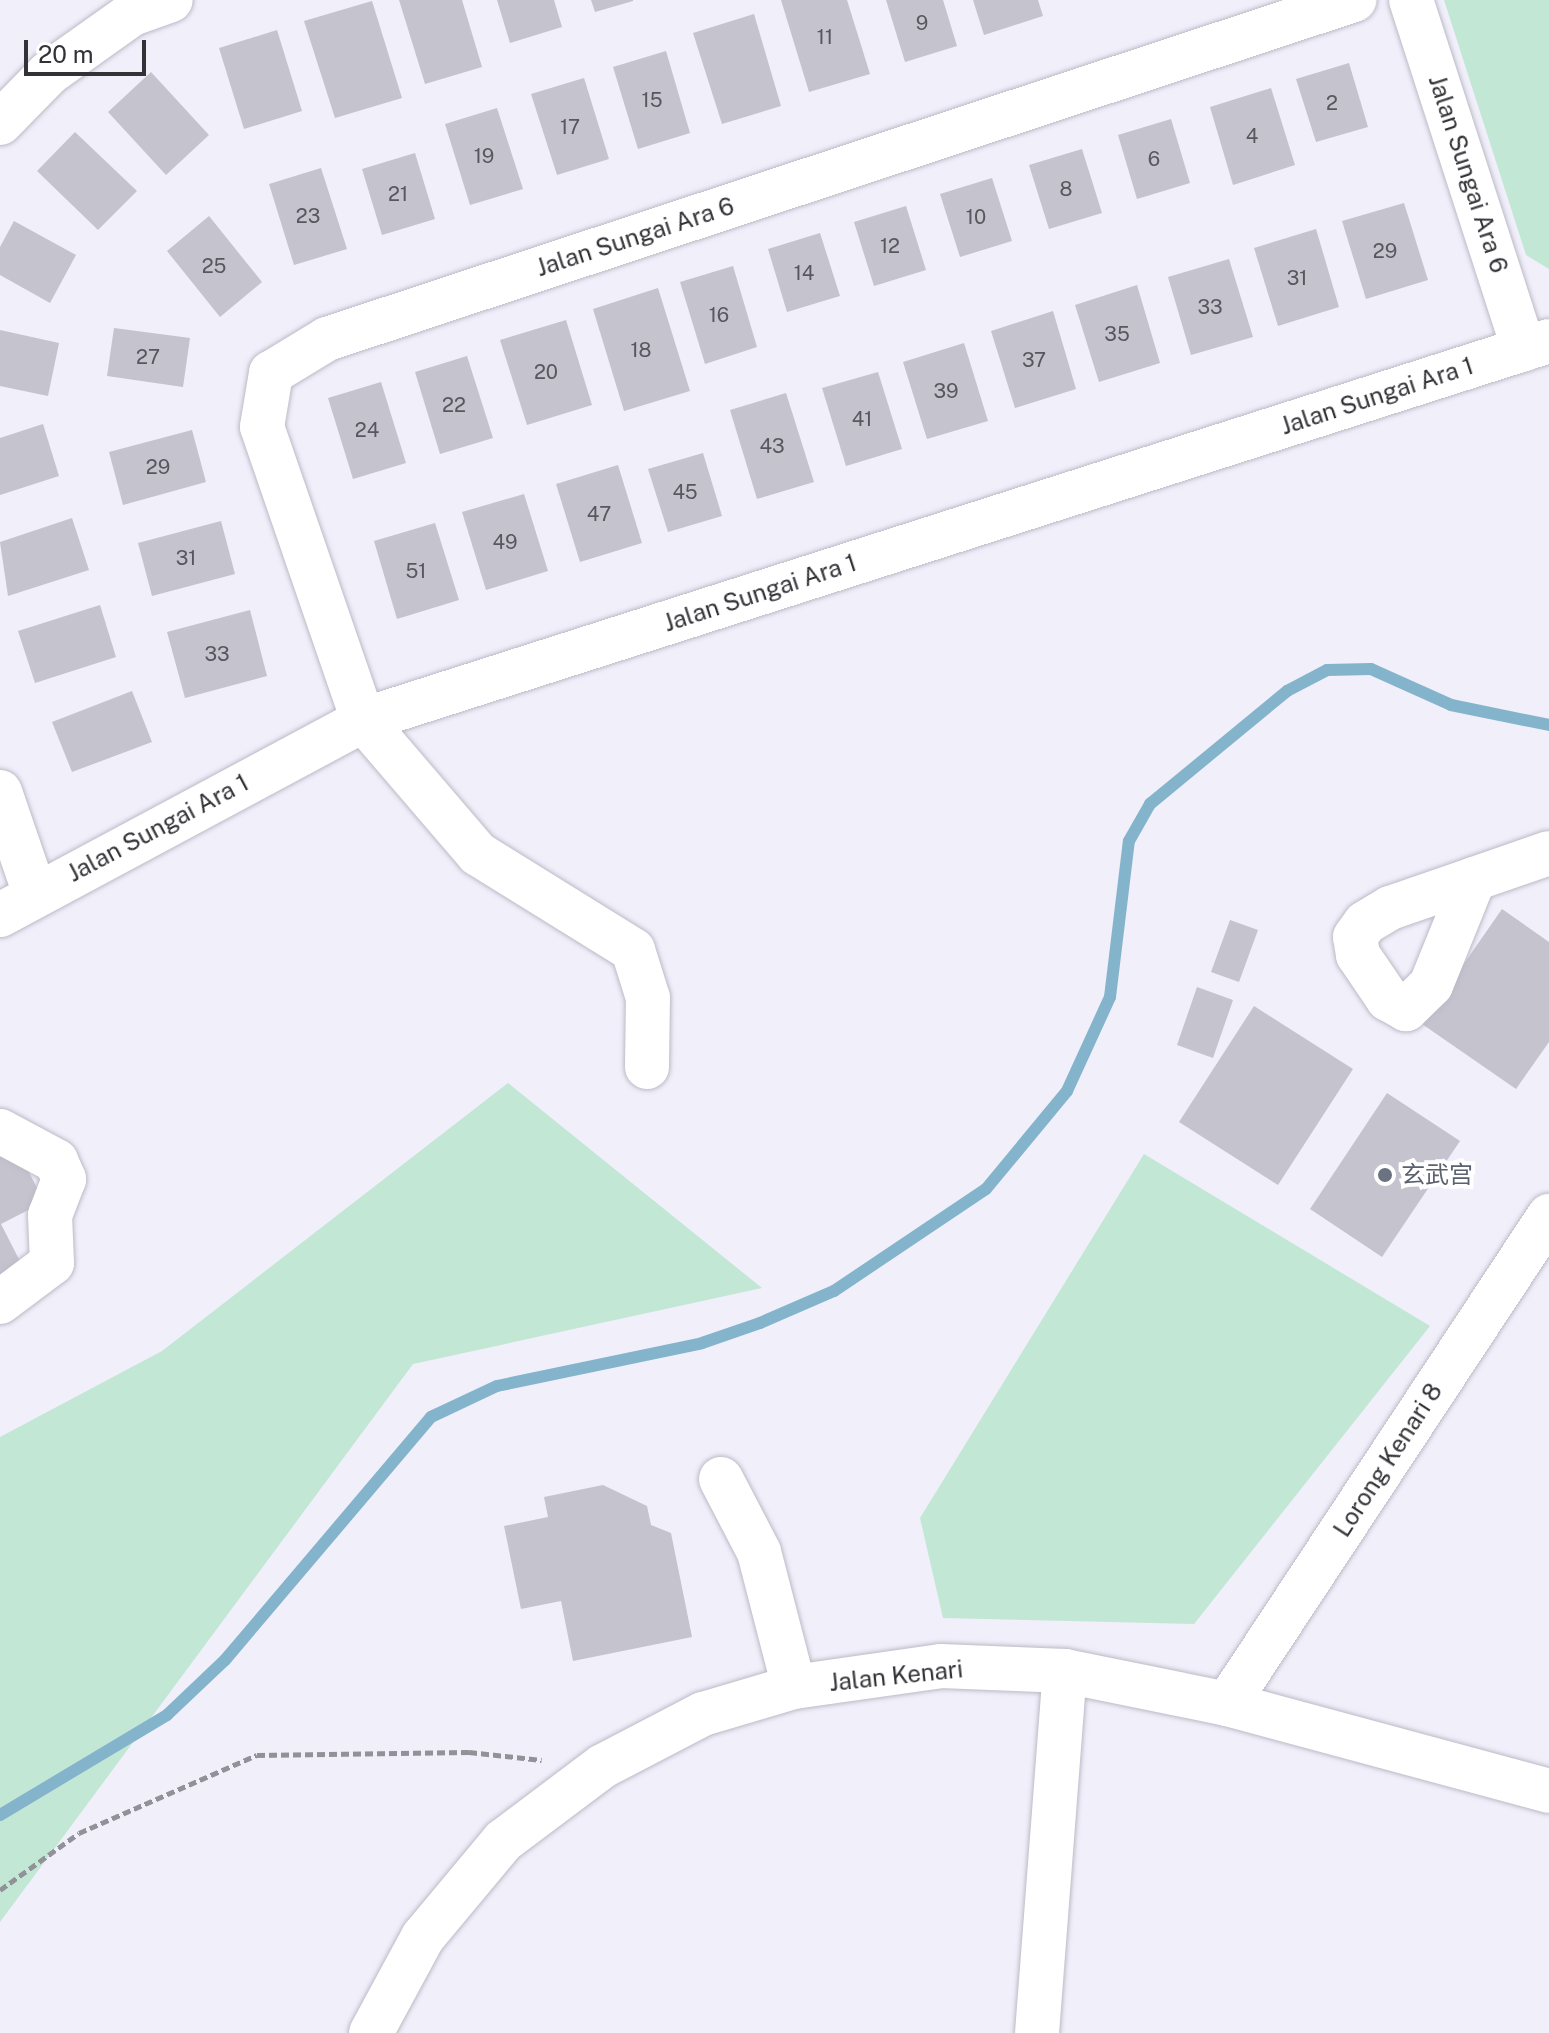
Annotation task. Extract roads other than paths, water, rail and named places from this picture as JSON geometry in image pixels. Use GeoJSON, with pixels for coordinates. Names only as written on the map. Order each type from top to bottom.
{"type":"FeatureCollection","features":[{"type":"Feature","properties":{"kind":"street"},"geometry":{"type":"LineString","coordinates":[[0,123],[49,73],[132,14],[171,0]]}},
{"type":"Feature","properties":{"kind":"street","name":"Jalan Sungai Ara 6"},"geometry":{"type":"LineString","coordinates":[[363,720],[262,427],[263,392],[285,360],[327,339],[1354,0]]}},
{"type":"Feature","properties":{"kind":"street","name":"Jalan Sungai Ara 6"},"geometry":{"type":"LineString","coordinates":[[1411,0],[1536,345]]}},
{"type":"Feature","properties":{"kind":"street","name":"Jalan Sungai Ara 1"},"geometry":{"type":"LineString","coordinates":[[18,904],[363,720],[1536,345]]}},
{"type":"Feature","properties":{"kind":"street"},"geometry":{"type":"LineString","coordinates":[[363,720],[478,854],[633,950],[648,998],[647,1067]]}},
{"type":"Feature","properties":{"kind":"street"},"geometry":{"type":"LineString","coordinates":[[0,792],[18,904]]}},
{"type":"Feature","properties":{"kind":"street"},"geometry":{"type":"LineString","coordinates":[[1474,879],[1549,853]]}},
{"type":"Feature","properties":{"kind":"street"},"geometry":{"type":"LineString","coordinates":[[0,1131],[56,1161],[64,1179],[50,1215],[52,1263],[0,1302]]}},
{"type":"Feature","properties":{"kind":"street","name":"Lorong Kenari 8"},"geometry":{"type":"LineString","coordinates":[[1227,1704],[1549,1216]]}},
{"type":"Feature","properties":{"kind":"street"},"geometry":{"type":"LineString","coordinates":[[721,1479],[759,1552],[794,1687]]}},
{"type":"Feature","properties":{"kind":"street","name":"Jalan Kenari"},"geometry":{"type":"LineString","coordinates":[[371,2033],[423,1937],[503,1841],[603,1766],[703,1714],[794,1687],[941,1666],[1065,1671],[1227,1704],[1549,1791]]}},
{"type":"Feature","properties":{"kind":"street"},"geometry":{"type":"LineString","coordinates":[[1037,2033],[1065,1671]]}},
{"type":"Feature","properties":{"kind":"waterway"},"geometry":{"type":"LineString","coordinates":[[0,1815],[167,1715],[225,1660],[431,1417],[497,1386],[702,1343],[760,1323],[834,1291],[986,1189],[1067,1091],[1110,997],[1129,841],[1150,804],[1287,691],[1327,670],[1371,669],[1451,705],[1549,725]]}},
{"type":"Feature","properties":{"kind":"place","name":"玄武宫"},"geometry":{"type":"Point","coordinates":[1385,1175]}}]}
